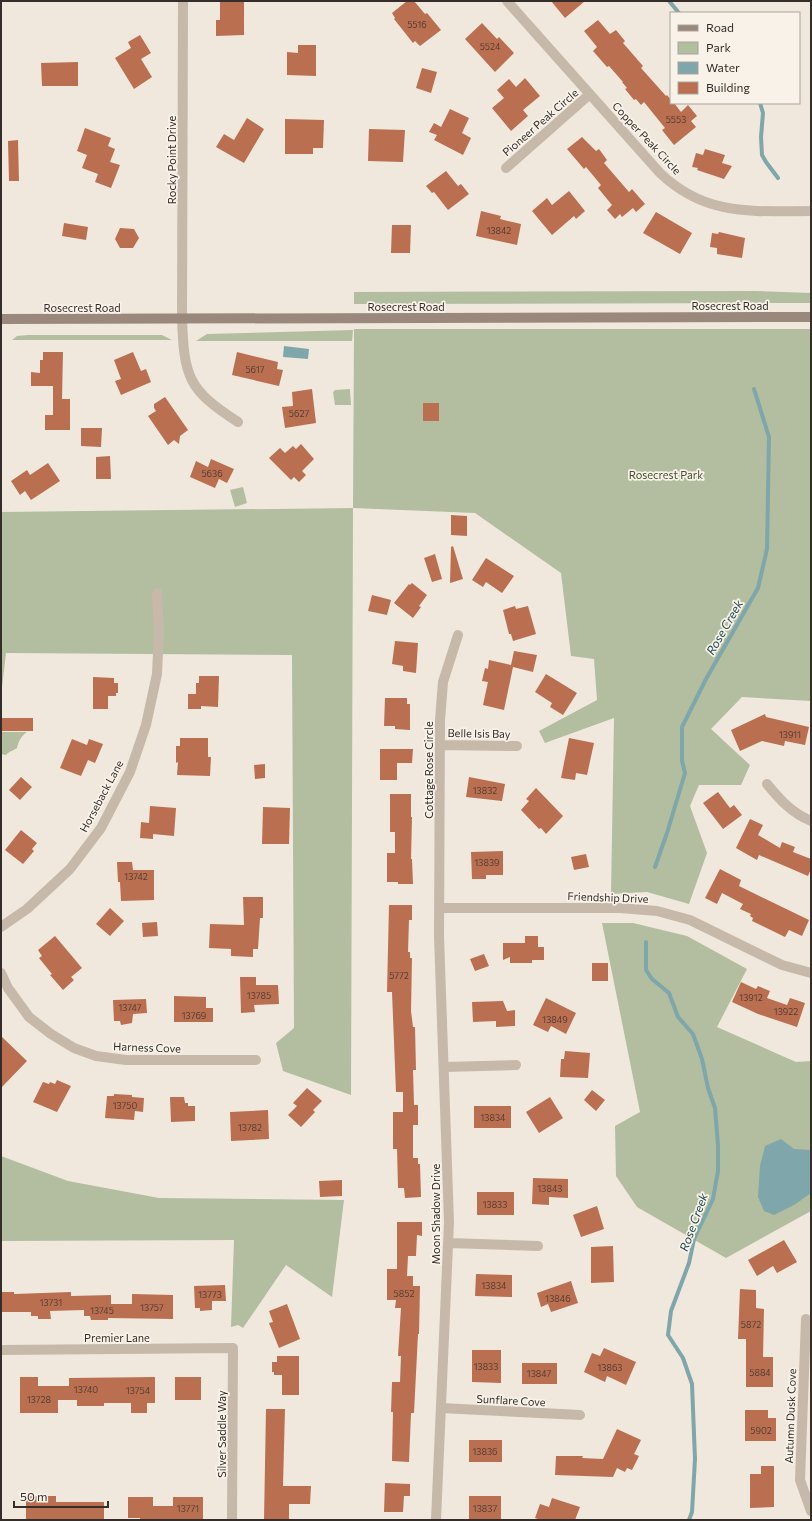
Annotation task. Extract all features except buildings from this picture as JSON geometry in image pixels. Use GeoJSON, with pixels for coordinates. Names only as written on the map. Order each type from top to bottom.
{"type":"FeatureCollection","features":[{"type":"Feature","properties":{"kind":"main road","name":"Rosecrest Road"},"geometry":{"type":"LineString","coordinates":[[1,319],[811,317]]}},
{"type":"Feature","properties":{"kind":"street","name":"Rocky Point Drive"},"geometry":{"type":"LineString","coordinates":[[183,1],[182,318],[184,359],[186,367],[199,392],[209,402],[238,422]]}},
{"type":"Feature","properties":{"kind":"street","name":"Copper Peak Circle"},"geometry":{"type":"LineString","coordinates":[[507,1],[670,183],[690,195],[710,204],[740,210],[811,211]]}},
{"type":"Feature","properties":{"kind":"street","name":"Pioneer Peak Circle"},"geometry":{"type":"LineString","coordinates":[[506,168],[590,94]]}},
{"type":"Feature","properties":{"kind":"street","name":"Horseback Lane"},"geometry":{"type":"LineString","coordinates":[[1,927],[27,909],[70,869],[101,828],[130,772],[146,725],[157,674],[159,630],[157,593]]}},
{"type":"Feature","properties":{"kind":"street","name":"Cottage Rose Circle"},"geometry":{"type":"LineString","coordinates":[[439,908],[440,714],[442,688],[458,635]]}},
{"type":"Feature","properties":{"kind":"street","name":"Belle Isis Bay"},"geometry":{"type":"LineString","coordinates":[[440,745],[517,746]]}},
{"type":"Feature","properties":{"kind":"street"},"geometry":{"type":"LineString","coordinates":[[767,784],[782,803],[799,816],[811,821]]}},
{"type":"Feature","properties":{"kind":"street","name":"Friendship Drive"},"geometry":{"type":"LineString","coordinates":[[439,908],[620,908],[657,911],[690,920],[782,965],[811,973]]}},
{"type":"Feature","properties":{"kind":"street","name":"Moon Shadow Drive"},"geometry":{"type":"LineString","coordinates":[[436,1520],[449,1243],[439,908]]}},
{"type":"Feature","properties":{"kind":"street","name":"Harness Cove"},"geometry":{"type":"LineString","coordinates":[[1,973],[8,988],[29,1017],[51,1034],[74,1048],[96,1056],[126,1060],[256,1060]]}},
{"type":"Feature","properties":{"kind":"street"},"geometry":{"type":"LineString","coordinates":[[444,1066],[516,1065]]}},
{"type":"Feature","properties":{"kind":"street"},"geometry":{"type":"LineString","coordinates":[[449,1243],[538,1246]]}},
{"type":"Feature","properties":{"kind":"street","name":"Autumn Dusk Cove"},"geometry":{"type":"LineString","coordinates":[[806,1319],[800,1480],[811,1511]]}},
{"type":"Feature","properties":{"kind":"street","name":"Premier Lane"},"geometry":{"type":"LineString","coordinates":[[1,1350],[233,1348]]}},
{"type":"Feature","properties":{"kind":"street","name":"Silver Saddle Way"},"geometry":{"type":"LineString","coordinates":[[232,1520],[233,1348]]}},
{"type":"Feature","properties":{"kind":"street","name":"Sunflare Cove"},"geometry":{"type":"LineString","coordinates":[[441,1408],[580,1415]]}},
{"type":"Feature","properties":{"kind":"green space"},"geometry":{"type":"Polygon","coordinates":[[[755,291],[811,293],[811,303],[354,304],[354,292],[755,291]]]}},
{"type":"Feature","properties":{"kind":"green space","name":"Rosecrest Park"},"geometry":{"type":"Polygon","coordinates":[[[354,329],[811,329],[811,701],[742,697],[711,729],[750,765],[741,785],[699,785],[690,806],[707,853],[689,904],[647,892],[611,894],[614,718],[545,743],[539,731],[597,700],[594,659],[571,656],[561,573],[475,513],[353,508],[354,329]]]}},
{"type":"Feature","properties":{"kind":"green space"},"geometry":{"type":"Polygon","coordinates":[[[353,330],[352,341],[196,341],[207,334],[353,330]]]}},
{"type":"Feature","properties":{"kind":"green space"},"geometry":{"type":"Polygon","coordinates":[[[162,335],[172,340],[12,340],[17,336],[162,335]]]}},
{"type":"Feature","properties":{"kind":"green space"},"geometry":{"type":"Polygon","coordinates":[[[350,389],[351,405],[335,405],[333,392],[335,390],[350,389]]]}},
{"type":"Feature","properties":{"kind":"green space"},"geometry":{"type":"Polygon","coordinates":[[[243,487],[247,503],[235,507],[230,490],[243,487]]]}},
{"type":"Feature","properties":{"kind":"green space"},"geometry":{"type":"Polygon","coordinates":[[[353,508],[351,1095],[283,1071],[276,1043],[294,1028],[292,655],[6,653],[1,696],[1,512],[353,508]]]}},
{"type":"Feature","properties":{"kind":"green space"},"geometry":{"type":"Polygon","coordinates":[[[1,732],[27,732],[20,739],[17,748],[6,755],[1,754],[1,732]]]}},
{"type":"Feature","properties":{"kind":"green space"},"geometry":{"type":"Polygon","coordinates":[[[602,923],[633,923],[687,936],[747,969],[717,1027],[796,1062],[811,1061],[811,1211],[726,1258],[637,1207],[616,1176],[615,1126],[640,1112],[602,923]]]}},
{"type":"Feature","properties":{"kind":"green space"},"geometry":{"type":"Polygon","coordinates":[[[1,1156],[68,1181],[159,1198],[344,1200],[332,1297],[286,1265],[243,1328],[238,1325],[231,1327],[234,1240],[1,1241],[1,1156]]]}},
{"type":"Feature","properties":{"kind":"water"},"geometry":{"type":"Polygon","coordinates":[[[284,346],[309,349],[308,359],[283,357],[284,346]]]}},
{"type":"Feature","properties":{"kind":"water"},"geometry":{"type":"Polygon","coordinates":[[[781,1139],[794,1149],[811,1150],[811,1193],[794,1205],[774,1215],[764,1211],[758,1197],[760,1166],[765,1146],[781,1139]]]}},
{"type":"Feature","properties":{"kind":"waterway","name":"Rose Creek"},"geometry":{"type":"LineString","coordinates":[[669,1],[678,12]]}},
{"type":"Feature","properties":{"kind":"waterway","name":"Rose Creek"},"geometry":{"type":"LineString","coordinates":[[760,104],[763,113],[761,137],[762,155],[778,178]]}},
{"type":"Feature","properties":{"kind":"waterway","name":"Rose Creek"},"geometry":{"type":"LineString","coordinates":[[655,867],[685,773],[682,761],[682,727],[706,679],[758,588],[767,549],[769,437],[754,389]]}},
{"type":"Feature","properties":{"kind":"waterway","name":"Rose Creek"},"geometry":{"type":"LineString","coordinates":[[646,942],[646,970],[652,979],[669,993],[678,1017],[693,1034],[702,1059],[708,1088],[715,1108],[718,1145],[718,1171],[713,1199],[694,1239],[689,1263],[671,1311],[668,1335],[683,1358],[692,1384],[695,1459],[692,1512],[689,1520]]}}]}
